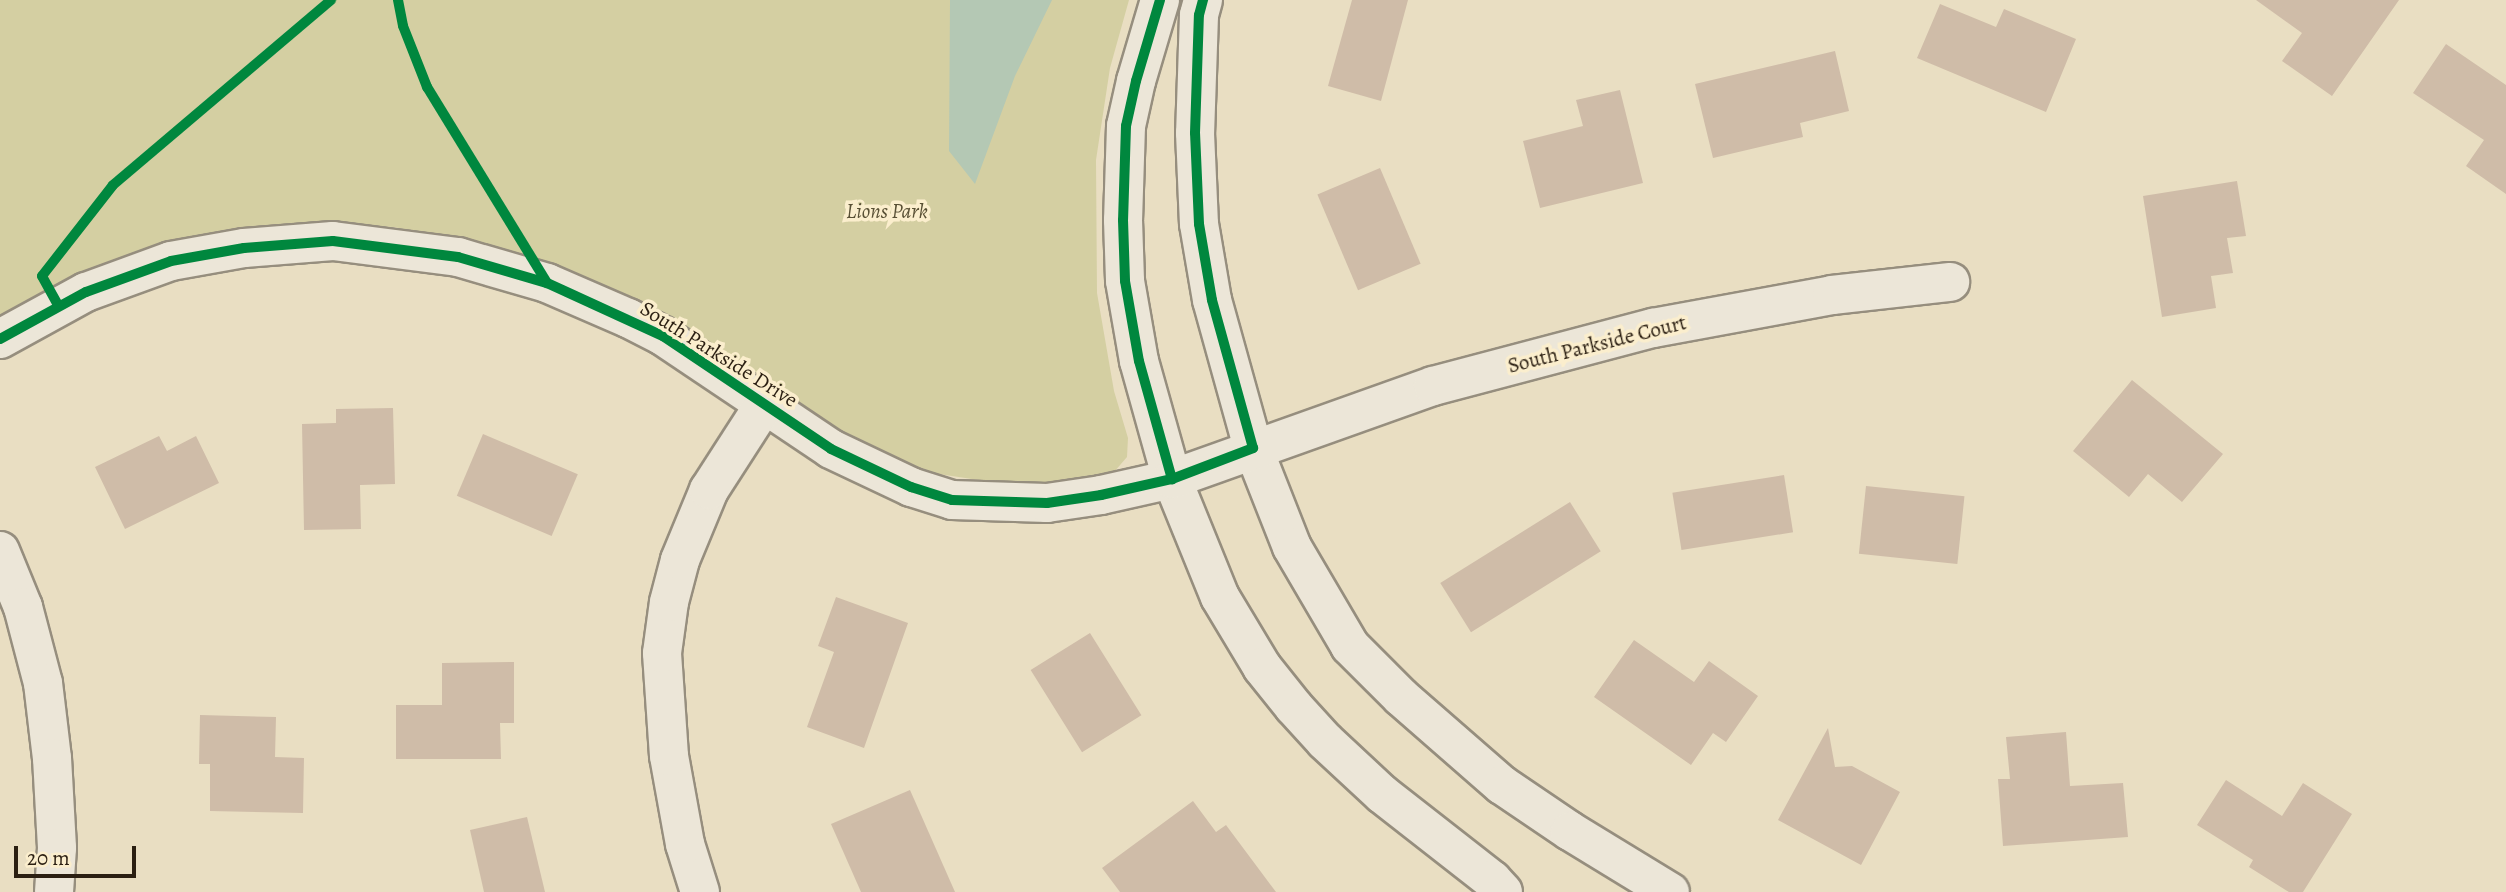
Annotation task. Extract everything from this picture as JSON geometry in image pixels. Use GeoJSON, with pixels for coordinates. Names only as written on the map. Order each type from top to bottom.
{"type":"FeatureCollection","features":[{"type":"Feature","properties":{"kind":"street"},"geometry":{"type":"LineString","coordinates":[[1160,0],[1126,126],[1123,220],[1125,281],[1139,361],[1172,479],[1220,597],[1262,667],[1294,707],[1325,741],[1382,794],[1492,880],[1503,892]]}},
{"type":"Feature","properties":{"kind":"street"},"geometry":{"type":"LineString","coordinates":[[1203,0],[1199,15],[1195,132],[1199,224],[1212,300],[1253,447],[1292,547],[1350,646],[1401,697],[1502,785],[1570,831],[1670,892]]}},
{"type":"Feature","properties":{"kind":"street","name":"South Parkside Drive"},"geometry":{"type":"LineString","coordinates":[[0,339],[86,292],[171,261],[244,248],[333,242],[458,257],[547,283],[663,336],[831,449],[911,487],[952,500],[1047,503],[1101,495],[1172,479],[1253,447]]}},
{"type":"Feature","properties":{"kind":"street","name":"South Parkside Court"},"geometry":{"type":"LineString","coordinates":[[1253,447],[1433,386],[1653,328],[1832,295],[1950,282]]}},
{"type":"Feature","properties":{"kind":"street"},"geometry":{"type":"LineString","coordinates":[[700,892],[685,844],[668,756],[662,653],[668,603],[680,560],[709,490],[765,403]]}},
{"type":"Feature","properties":{"kind":"street"},"geometry":{"type":"LineString","coordinates":[[0,551],[23,607],[43,682],[52,758],[57,848],[54,892]]}},
{"type":"Feature","properties":{"kind":"green space","name":"Lions Park"},"geometry":{"type":"Polygon","coordinates":[[[0,0],[1129,0],[1110,68],[1096,160],[1097,293],[1114,391],[1128,438],[1127,457],[1114,472],[1085,481],[1012,485],[912,470],[866,451],[686,326],[630,296],[550,265],[466,242],[394,227],[316,224],[248,228],[177,240],[109,261],[0,315],[0,0]]]}},
{"type":"Feature","properties":{"kind":"shaded area"},"geometry":{"type":"Polygon","coordinates":[[[950,0],[1052,0],[1015,76],[975,184],[949,151],[950,0]]]}},
{"type":"Feature","properties":{"kind":"building"},"geometry":{"type":"Polygon","coordinates":[[[1352,0],[1408,0],[1381,101],[1328,86],[1352,0]]]}},
{"type":"Feature","properties":{"kind":"building"},"geometry":{"type":"Polygon","coordinates":[[[2256,0],[2399,0],[2332,96],[2282,61],[2302,33],[2256,0]]]}},
{"type":"Feature","properties":{"kind":"building"},"geometry":{"type":"Polygon","coordinates":[[[1940,4],[1996,27],[2004,9],[2076,39],[2046,112],[1917,58],[1940,4]]]}},
{"type":"Feature","properties":{"kind":"building"},"geometry":{"type":"Polygon","coordinates":[[[2446,44],[2506,85],[2506,194],[2466,166],[2484,140],[2413,93],[2446,44]]]}},
{"type":"Feature","properties":{"kind":"building"},"geometry":{"type":"Polygon","coordinates":[[[1835,51],[1849,111],[1800,123],[1803,137],[1713,158],[1695,84],[1835,51]]]}},
{"type":"Feature","properties":{"kind":"building"},"geometry":{"type":"Polygon","coordinates":[[[1620,90],[1643,183],[1540,208],[1523,141],[1583,126],[1576,100],[1620,90]]]}},
{"type":"Feature","properties":{"kind":"building"},"geometry":{"type":"Polygon","coordinates":[[[1380,168],[1421,264],[1358,290],[1317,195],[1380,168]]]}},
{"type":"Feature","properties":{"kind":"building"},"geometry":{"type":"Polygon","coordinates":[[[2237,181],[2246,236],[2227,238],[2233,273],[2211,276],[2216,308],[2162,317],[2143,196],[2237,181]]]}},
{"type":"Feature","properties":{"kind":"building"},"geometry":{"type":"Polygon","coordinates":[[[2132,380],[2223,454],[2182,502],[2148,474],[2129,497],[2073,451],[2132,380]]]}},
{"type":"Feature","properties":{"kind":"building"},"geometry":{"type":"Polygon","coordinates":[[[393,408],[395,484],[360,485],[361,529],[304,530],[302,424],[336,423],[336,409],[393,408]]]}},
{"type":"Feature","properties":{"kind":"building"},"geometry":{"type":"Polygon","coordinates":[[[483,434],[578,474],[552,536],[457,496],[483,434]]]}},
{"type":"Feature","properties":{"kind":"building"},"geometry":{"type":"Polygon","coordinates":[[[159,436],[167,451],[196,436],[219,483],[125,529],[95,467],[159,436]]]}},
{"type":"Feature","properties":{"kind":"building"},"geometry":{"type":"Polygon","coordinates":[[[1784,475],[1793,532],[1681,550],[1672,493],[1784,475]]]}},
{"type":"Feature","properties":{"kind":"building"},"geometry":{"type":"Polygon","coordinates":[[[1866,486],[1964,496],[1957,564],[1859,554],[1866,486]]]}},
{"type":"Feature","properties":{"kind":"building"},"geometry":{"type":"Polygon","coordinates":[[[1570,502],[1601,551],[1471,632],[1440,583],[1570,502]]]}},
{"type":"Feature","properties":{"kind":"building"},"geometry":{"type":"Polygon","coordinates":[[[836,597],[908,623],[864,748],[807,727],[834,652],[818,646],[836,597]]]}},
{"type":"Feature","properties":{"kind":"building"},"geometry":{"type":"Polygon","coordinates":[[[1090,633],[1141,715],[1082,752],[1031,670],[1090,633]]]}},
{"type":"Feature","properties":{"kind":"building"},"geometry":{"type":"Polygon","coordinates":[[[1634,640],[1694,682],[1709,661],[1758,696],[1726,742],[1713,733],[1691,765],[1594,697],[1634,640]]]}},
{"type":"Feature","properties":{"kind":"building"},"geometry":{"type":"Polygon","coordinates":[[[514,662],[514,723],[500,723],[501,759],[396,759],[396,705],[442,705],[442,663],[514,662]]]}},
{"type":"Feature","properties":{"kind":"building"},"geometry":{"type":"Polygon","coordinates":[[[200,715],[276,717],[275,757],[304,758],[303,813],[210,811],[210,764],[199,764],[200,715]]]}},
{"type":"Feature","properties":{"kind":"building"},"geometry":{"type":"Polygon","coordinates":[[[1828,728],[1835,767],[1852,766],[1900,792],[1861,865],[1778,820],[1828,728]]]}},
{"type":"Feature","properties":{"kind":"building"},"geometry":{"type":"Polygon","coordinates":[[[2066,732],[2070,786],[2123,783],[2128,837],[2003,846],[1998,779],[2010,779],[2006,737],[2066,732]]]}},
{"type":"Feature","properties":{"kind":"building"},"geometry":{"type":"Polygon","coordinates":[[[2226,780],[2282,816],[2303,783],[2352,814],[2303,892],[2289,892],[2249,867],[2253,860],[2197,825],[2226,780]]]}},
{"type":"Feature","properties":{"kind":"building"},"geometry":{"type":"Polygon","coordinates":[[[910,790],[955,892],[861,892],[831,824],[910,790]]]}},
{"type":"Feature","properties":{"kind":"building"},"geometry":{"type":"Polygon","coordinates":[[[1193,801],[1216,832],[1226,825],[1276,892],[1120,892],[1102,868],[1193,801]]]}},
{"type":"Feature","properties":{"kind":"building"},"geometry":{"type":"Polygon","coordinates":[[[527,817],[545,892],[484,892],[470,830],[527,817]]]}},
{"type":"Feature","properties":{"kind":"cycle path"},"geometry":{"type":"LineString","coordinates":[[58,305],[42,276],[113,185],[331,0]]}},
{"type":"Feature","properties":{"kind":"cycle path"},"geometry":{"type":"LineString","coordinates":[[398,0],[403,26],[427,87],[547,283]]}},
{"type":"Feature","properties":{"kind":"cycle path"},"geometry":{"type":"LineString","coordinates":[[1160,0],[1126,126],[1123,220],[1125,281],[1139,361],[1172,479]]}},
{"type":"Feature","properties":{"kind":"cycle path"},"geometry":{"type":"LineString","coordinates":[[0,339],[86,292],[171,261],[244,248],[333,241],[458,257],[547,283],[663,336],[831,449],[911,487],[952,500],[1047,503],[1101,495],[1172,479],[1253,448],[1212,300],[1199,224],[1195,133],[1199,15],[1203,0]]}}]}
